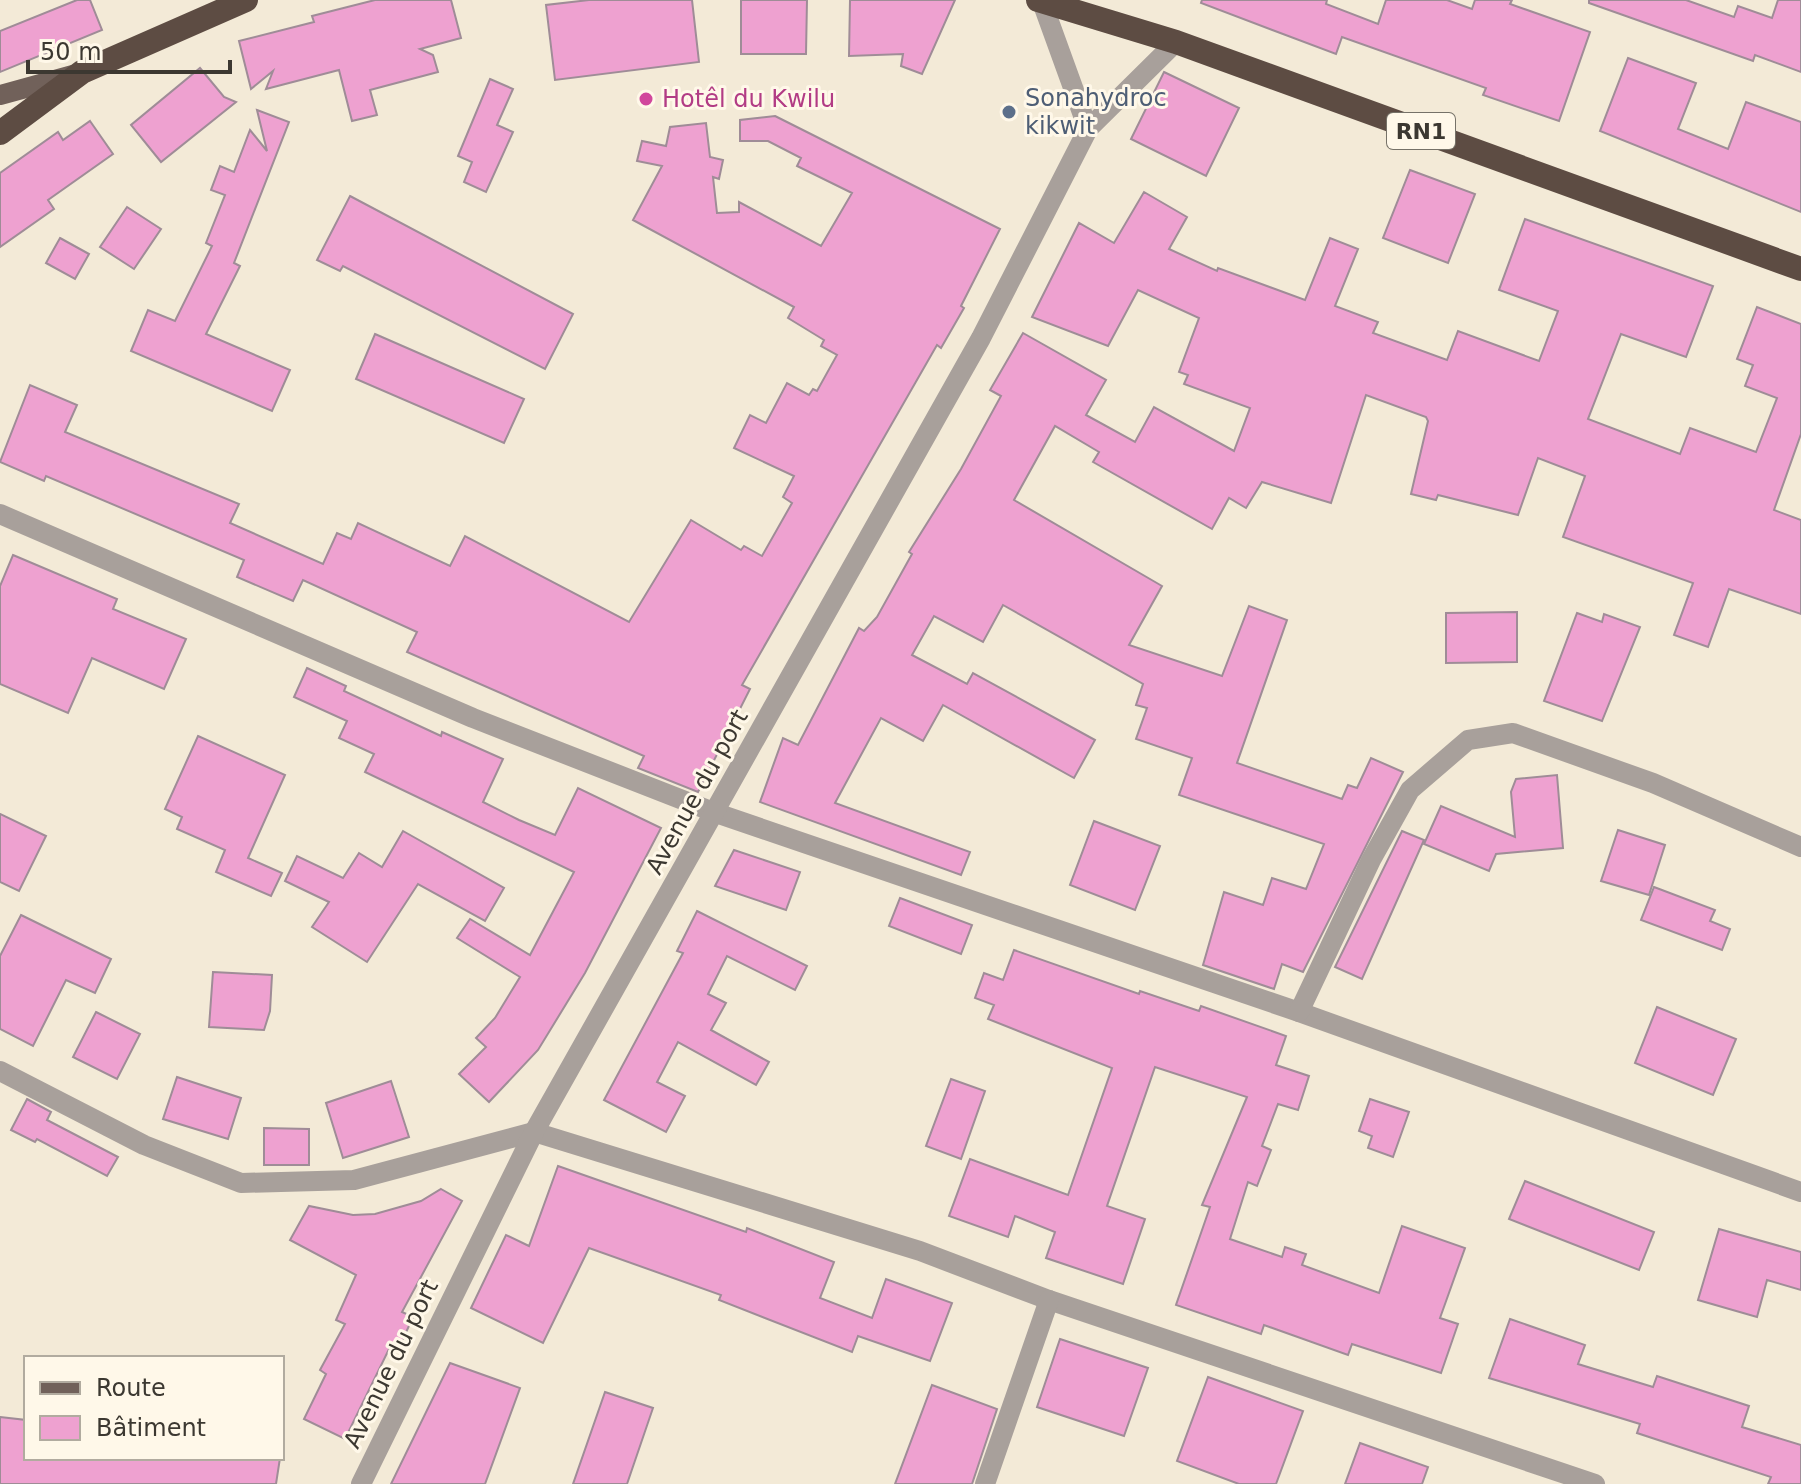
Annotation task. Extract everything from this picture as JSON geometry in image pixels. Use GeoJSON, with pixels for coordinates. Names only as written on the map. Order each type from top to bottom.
{"type":"FeatureCollection","features":[{"type":"Feature","properties":{"kind":"highway"},"geometry":{"type":"LineString","coordinates":[[0,133],[82,72],[246,0]]}},
{"type":"Feature","properties":{"kind":"highway","name":"RN1"},"geometry":{"type":"LineString","coordinates":[[1040,1],[1071,5],[1801,269]]}},
{"type":"Feature","properties":{"kind":"main road"},"geometry":{"type":"LineString","coordinates":[[0,95],[82,72]]}},
{"type":"Feature","properties":{"kind":"street"},"geometry":{"type":"LineString","coordinates":[[1040,1],[1088,129]]}},
{"type":"Feature","properties":{"kind":"street","name":"Avenue du port"},"geometry":{"type":"LineString","coordinates":[[361,1484],[534,1132],[981,338],[1088,129],[1176,42]]}},
{"type":"Feature","properties":{"kind":"street"},"geometry":{"type":"LineString","coordinates":[[0,514],[473,718],[716,813],[1299,1012],[1801,1192]]}},
{"type":"Feature","properties":{"kind":"street"},"geometry":{"type":"LineString","coordinates":[[1299,1012],[1371,860],[1410,790],[1468,740],[1513,733],[1653,783],[1801,847]]}},
{"type":"Feature","properties":{"kind":"street"},"geometry":{"type":"LineString","coordinates":[[0,1071],[144,1145],[241,1183],[354,1180],[534,1132],[920,1251],[1049,1300],[1595,1484]]}},
{"type":"Feature","properties":{"kind":"street"},"geometry":{"type":"LineString","coordinates":[[985,1484],[1049,1300]]}},
{"type":"Feature","properties":{"kind":"building"},"geometry":{"type":"Polygon","coordinates":[[[77,0],[90,0],[102,30],[0,72],[0,31],[77,0]]]}},
{"type":"Feature","properties":{"kind":"building"},"geometry":{"type":"Polygon","coordinates":[[[375,0],[451,0],[461,38],[420,49],[433,55],[438,72],[370,90],[377,115],[352,121],[339,70],[266,89],[273,71],[251,89],[239,41],[314,22],[312,16],[375,0]]]}},
{"type":"Feature","properties":{"kind":"building"},"geometry":{"type":"Polygon","coordinates":[[[589,0],[692,0],[699,62],[555,80],[546,5],[589,0]]]}},
{"type":"Feature","properties":{"kind":"building"},"geometry":{"type":"Polygon","coordinates":[[[741,0],[807,0],[806,54],[741,54],[741,0]]]}},
{"type":"Feature","properties":{"kind":"building"},"geometry":{"type":"Polygon","coordinates":[[[850,0],[955,0],[922,74],[901,66],[903,54],[849,56],[850,0]]]}},
{"type":"Feature","properties":{"kind":"building"},"geometry":{"type":"Polygon","coordinates":[[[1202,0],[1327,0],[1326,4],[1378,24],[1386,0],[1447,0],[1472,9],[1475,0],[1512,0],[1510,4],[1590,32],[1559,121],[1483,95],[1486,88],[1342,37],[1336,54],[1201,3],[1202,0]]]}},
{"type":"Feature","properties":{"kind":"building"},"geometry":{"type":"Polygon","coordinates":[[[1589,0],[1686,0],[1734,17],[1738,6],[1772,18],[1778,0],[1801,0],[1801,72],[1755,55],[1753,61],[1589,3],[1589,0]]]}},
{"type":"Feature","properties":{"kind":"building"},"geometry":{"type":"Polygon","coordinates":[[[1628,58],[1696,83],[1678,129],[1728,149],[1746,102],[1801,122],[1801,212],[1600,131],[1628,58]]]}},
{"type":"Feature","properties":{"kind":"building"},"geometry":{"type":"Polygon","coordinates":[[[200,68],[224,97],[236,102],[161,162],[131,125],[200,68]]]}},
{"type":"Feature","properties":{"kind":"building"},"geometry":{"type":"Polygon","coordinates":[[[1164,72],[1239,108],[1206,176],[1131,139],[1164,72]]]}},
{"type":"Feature","properties":{"kind":"building"},"geometry":{"type":"Polygon","coordinates":[[[490,79],[513,89],[497,125],[513,132],[486,192],[464,182],[472,162],[458,156],[490,79]]]}},
{"type":"Feature","properties":{"kind":"building"},"geometry":{"type":"Polygon","coordinates":[[[257,110],[289,122],[234,263],[240,266],[206,334],[290,370],[272,411],[131,351],[148,310],[175,321],[212,246],[206,243],[225,195],[211,190],[220,166],[234,172],[250,130],[267,151],[257,110]]]}},
{"type":"Feature","properties":{"kind":"building"},"geometry":{"type":"Polygon","coordinates":[[[775,116],[1000,229],[961,306],[964,308],[941,348],[937,345],[742,685],[750,689],[698,792],[638,768],[644,756],[407,652],[417,632],[303,580],[293,601],[237,577],[244,560],[46,476],[44,481],[0,462],[30,385],[77,405],[65,432],[239,504],[230,523],[323,564],[337,533],[351,539],[358,523],[450,566],[465,536],[629,622],[691,520],[741,550],[744,546],[762,556],[792,503],[783,497],[794,476],[734,448],[750,415],[766,423],[787,383],[809,395],[813,389],[817,391],[837,355],[821,346],[824,340],[788,318],[794,307],[633,220],[662,166],[637,161],[642,141],[666,146],[670,127],[706,123],[710,157],[723,160],[719,179],[713,177],[717,213],[739,212],[739,202],[821,246],[852,193],[797,166],[801,158],[768,141],[740,141],[740,120],[775,116]]]}},
{"type":"Feature","properties":{"kind":"building"},"geometry":{"type":"Polygon","coordinates":[[[90,121],[113,154],[48,200],[54,209],[0,247],[0,173],[58,132],[63,140],[90,121]]]}},
{"type":"Feature","properties":{"kind":"building"},"geometry":{"type":"Polygon","coordinates":[[[1410,170],[1475,194],[1448,263],[1383,238],[1410,170]]]}},
{"type":"Feature","properties":{"kind":"building"},"geometry":{"type":"Polygon","coordinates":[[[1144,192],[1187,217],[1169,249],[1217,271],[1218,268],[1305,300],[1330,238],[1358,249],[1335,306],[1378,322],[1373,333],[1447,360],[1458,331],[1539,361],[1558,311],[1499,290],[1525,219],[1713,286],[1686,357],[1621,334],[1588,419],[1680,454],[1690,428],[1756,452],[1777,398],[1745,386],[1753,365],[1737,359],[1757,307],[1801,324],[1801,434],[1774,510],[1801,520],[1801,614],[1729,589],[1708,647],[1674,635],[1693,583],[1563,537],[1585,476],[1538,458],[1518,515],[1438,495],[1436,500],[1411,494],[1428,421],[1426,417],[1366,395],[1331,503],[1262,482],[1246,508],[1229,498],[1212,529],[1093,462],[1099,452],[1055,426],[1014,500],[1162,586],[1129,645],[1222,676],[1249,606],[1287,620],[1237,763],[1342,799],[1348,785],[1357,788],[1371,758],[1403,772],[1303,972],[1282,964],[1274,989],[1203,965],[1224,892],[1263,905],[1272,878],[1306,889],[1324,844],[1179,795],[1192,758],[1136,739],[1147,708],[1136,705],[1143,684],[1003,605],[983,642],[934,616],[912,655],[967,684],[973,673],[1095,740],[1074,778],[943,705],[923,741],[881,718],[835,803],[970,852],[961,875],[760,802],[783,738],[798,745],[859,628],[864,631],[877,617],[912,554],[909,552],[961,469],[1001,396],[990,390],[1023,333],[1106,380],[1086,415],[1135,442],[1154,407],[1234,451],[1250,408],[1184,384],[1188,375],[1179,372],[1199,318],[1138,290],[1108,346],[1032,317],[1079,223],[1114,243],[1144,192]]]}},
{"type":"Feature","properties":{"kind":"building"},"geometry":{"type":"Polygon","coordinates":[[[350,196],[573,314],[545,369],[343,266],[340,271],[317,260],[350,196]]]}},
{"type":"Feature","properties":{"kind":"building"},"geometry":{"type":"Polygon","coordinates":[[[127,207],[161,229],[134,269],[100,247],[127,207]]]}},
{"type":"Feature","properties":{"kind":"building"},"geometry":{"type":"Polygon","coordinates":[[[60,238],[89,254],[75,279],[46,263],[60,238]]]}},
{"type":"Feature","properties":{"kind":"building"},"geometry":{"type":"Polygon","coordinates":[[[375,334],[524,399],[504,443],[356,379],[375,334]]]}},
{"type":"Feature","properties":{"kind":"building"},"geometry":{"type":"Polygon","coordinates":[[[13,555],[117,599],[113,609],[186,639],[164,689],[92,658],[68,713],[0,684],[0,586],[13,555]]]}},
{"type":"Feature","properties":{"kind":"building"},"geometry":{"type":"Polygon","coordinates":[[[1517,612],[1517,662],[1446,663],[1446,613],[1517,612]]]}},
{"type":"Feature","properties":{"kind":"building"},"geometry":{"type":"Polygon","coordinates":[[[1577,613],[1602,622],[1604,614],[1640,627],[1602,721],[1544,701],[1577,613]]]}},
{"type":"Feature","properties":{"kind":"building"},"geometry":{"type":"Polygon","coordinates":[[[307,668],[346,686],[344,691],[441,736],[442,732],[503,759],[483,802],[519,820],[555,835],[578,788],[661,828],[585,973],[538,1050],[489,1102],[459,1074],[486,1047],[476,1038],[495,1018],[520,977],[457,938],[470,919],[530,955],[574,872],[365,772],[374,754],[339,738],[347,721],[294,697],[307,668]]]}},
{"type":"Feature","properties":{"kind":"building"},"geometry":{"type":"Polygon","coordinates":[[[198,736],[285,775],[248,858],[282,873],[271,896],[216,872],[225,850],[177,829],[182,817],[165,809],[198,736]]]}},
{"type":"Feature","properties":{"kind":"building"},"geometry":{"type":"Polygon","coordinates":[[[1557,775],[1563,848],[1496,854],[1489,871],[1424,844],[1441,806],[1515,837],[1511,792],[1516,779],[1557,775]]]}},
{"type":"Feature","properties":{"kind":"building"},"geometry":{"type":"Polygon","coordinates":[[[0,814],[46,836],[19,891],[0,882],[0,814]]]}},
{"type":"Feature","properties":{"kind":"building"},"geometry":{"type":"Polygon","coordinates":[[[1094,821],[1160,846],[1135,910],[1070,885],[1094,821]]]}},
{"type":"Feature","properties":{"kind":"building"},"geometry":{"type":"Polygon","coordinates":[[[1618,830],[1665,845],[1649,895],[1601,881],[1618,830]]]}},
{"type":"Feature","properties":{"kind":"building"},"geometry":{"type":"Polygon","coordinates":[[[403,831],[504,888],[485,921],[418,884],[367,962],[312,927],[329,902],[285,881],[297,856],[343,878],[359,853],[382,867],[403,831]]]}},
{"type":"Feature","properties":{"kind":"building"},"geometry":{"type":"Polygon","coordinates":[[[1402,831],[1424,840],[1362,979],[1335,967],[1402,831]]]}},
{"type":"Feature","properties":{"kind":"building"},"geometry":{"type":"Polygon","coordinates":[[[734,850],[800,872],[786,910],[715,886],[734,850]]]}},
{"type":"Feature","properties":{"kind":"building"},"geometry":{"type":"Polygon","coordinates":[[[1654,887],[1715,910],[1710,921],[1730,929],[1722,950],[1641,920],[1654,887]]]}},
{"type":"Feature","properties":{"kind":"building"},"geometry":{"type":"Polygon","coordinates":[[[900,898],[972,925],[961,954],[889,926],[900,898]]]}},
{"type":"Feature","properties":{"kind":"building"},"geometry":{"type":"Polygon","coordinates":[[[697,911],[807,966],[795,990],[727,956],[708,994],[726,1003],[711,1030],[769,1062],[756,1085],[678,1042],[657,1082],[685,1096],[666,1132],[604,1100],[683,953],[677,951],[697,911]]]}},
{"type":"Feature","properties":{"kind":"building"},"geometry":{"type":"Polygon","coordinates":[[[21,915],[111,959],[95,993],[66,980],[33,1046],[0,1029],[0,956],[21,915]]]}},
{"type":"Feature","properties":{"kind":"building"},"geometry":{"type":"Polygon","coordinates":[[[1014,950],[1139,994],[1140,991],[1199,1011],[1201,1006],[1286,1036],[1276,1065],[1309,1076],[1298,1110],[1278,1104],[1262,1146],[1271,1150],[1257,1186],[1248,1182],[1230,1239],[1282,1257],[1285,1247],[1306,1254],[1302,1265],[1379,1293],[1402,1226],[1465,1248],[1440,1318],[1458,1324],[1441,1373],[1352,1344],[1348,1355],[1264,1325],[1261,1334],[1176,1305],[1210,1207],[1202,1205],[1247,1097],[1155,1067],[1107,1206],[1145,1219],[1123,1284],[1046,1258],[1055,1232],[1015,1216],[1008,1237],[949,1216],[970,1159],[1068,1195],[1112,1068],[988,1019],[994,1005],[975,998],[984,973],[1003,980],[1014,950]]]}},
{"type":"Feature","properties":{"kind":"building"},"geometry":{"type":"Polygon","coordinates":[[[213,972],[272,975],[270,1011],[264,1030],[209,1027],[213,972]]]}},
{"type":"Feature","properties":{"kind":"building"},"geometry":{"type":"Polygon","coordinates":[[[1657,1007],[1736,1039],[1713,1095],[1635,1063],[1657,1007]]]}},
{"type":"Feature","properties":{"kind":"building"},"geometry":{"type":"Polygon","coordinates":[[[96,1012],[140,1034],[117,1079],[73,1057],[96,1012]]]}},
{"type":"Feature","properties":{"kind":"building"},"geometry":{"type":"Polygon","coordinates":[[[177,1077],[241,1098],[228,1139],[163,1119],[177,1077]]]}},
{"type":"Feature","properties":{"kind":"building"},"geometry":{"type":"Polygon","coordinates":[[[951,1079],[985,1091],[961,1159],[926,1146],[951,1079]]]}},
{"type":"Feature","properties":{"kind":"building"},"geometry":{"type":"Polygon","coordinates":[[[391,1081],[409,1137],[343,1158],[326,1103],[391,1081]]]}},
{"type":"Feature","properties":{"kind":"building"},"geometry":{"type":"Polygon","coordinates":[[[27,1099],[51,1112],[47,1120],[118,1157],[107,1176],[37,1139],[35,1142],[11,1130],[27,1099]]]}},
{"type":"Feature","properties":{"kind":"building"},"geometry":{"type":"Polygon","coordinates":[[[1370,1099],[1409,1112],[1393,1157],[1368,1148],[1372,1136],[1359,1131],[1370,1099]]]}},
{"type":"Feature","properties":{"kind":"building"},"geometry":{"type":"Polygon","coordinates":[[[264,1128],[309,1129],[309,1165],[264,1165],[264,1128]]]}},
{"type":"Feature","properties":{"kind":"building"},"geometry":{"type":"Polygon","coordinates":[[[558,1166],[746,1232],[747,1228],[834,1262],[820,1298],[872,1318],[886,1279],[952,1303],[930,1361],[858,1336],[852,1352],[719,1300],[721,1295],[589,1248],[543,1343],[471,1308],[506,1235],[529,1246],[558,1166]]]}},
{"type":"Feature","properties":{"kind":"building"},"geometry":{"type":"Polygon","coordinates":[[[1525,1181],[1654,1232],[1639,1270],[1509,1219],[1525,1181]]]}},
{"type":"Feature","properties":{"kind":"building"},"geometry":{"type":"Polygon","coordinates":[[[441,1189],[462,1201],[402,1312],[413,1317],[399,1348],[391,1345],[345,1439],[304,1419],[326,1374],[320,1370],[345,1324],[336,1320],[356,1275],[290,1240],[309,1206],[353,1215],[375,1214],[421,1201],[441,1189]]]}},
{"type":"Feature","properties":{"kind":"building"},"geometry":{"type":"Polygon","coordinates":[[[1719,1229],[1801,1252],[1801,1290],[1767,1280],[1757,1317],[1698,1300],[1719,1229]]]}},
{"type":"Feature","properties":{"kind":"building"},"geometry":{"type":"Polygon","coordinates":[[[1510,1319],[1585,1345],[1578,1364],[1653,1387],[1657,1376],[1749,1406],[1742,1427],[1801,1445],[1801,1484],[1768,1484],[1771,1477],[1637,1433],[1640,1424],[1489,1378],[1510,1319]]]}},
{"type":"Feature","properties":{"kind":"building"},"geometry":{"type":"Polygon","coordinates":[[[1060,1339],[1148,1368],[1124,1436],[1037,1407],[1060,1339]]]}},
{"type":"Feature","properties":{"kind":"building"},"geometry":{"type":"Polygon","coordinates":[[[450,1363],[520,1388],[485,1484],[391,1484],[450,1363]]]}},
{"type":"Feature","properties":{"kind":"building"},"geometry":{"type":"Polygon","coordinates":[[[1208,1377],[1303,1411],[1276,1484],[1239,1484],[1177,1461],[1208,1377]]]}},
{"type":"Feature","properties":{"kind":"building"},"geometry":{"type":"Polygon","coordinates":[[[932,1385],[997,1409],[972,1484],[895,1484],[932,1385]]]}},
{"type":"Feature","properties":{"kind":"building"},"geometry":{"type":"Polygon","coordinates":[[[605,1392],[653,1408],[627,1484],[573,1484],[605,1392]]]}},
{"type":"Feature","properties":{"kind":"building"},"geometry":{"type":"Polygon","coordinates":[[[0,1417],[24,1420],[24,1460],[280,1460],[276,1484],[0,1484],[0,1417]]]}},
{"type":"Feature","properties":{"kind":"building"},"geometry":{"type":"Polygon","coordinates":[[[1360,1443],[1428,1467],[1422,1484],[1345,1484],[1360,1443]]]}},
{"type":"Feature","properties":{"kind":"place","name":"Hotêl du Kwilu"},"geometry":{"type":"Point","coordinates":[646,99]}},
{"type":"Feature","properties":{"kind":"place","name":"Sonahydroc kikwit"},"geometry":{"type":"Point","coordinates":[1009,112]}}]}
